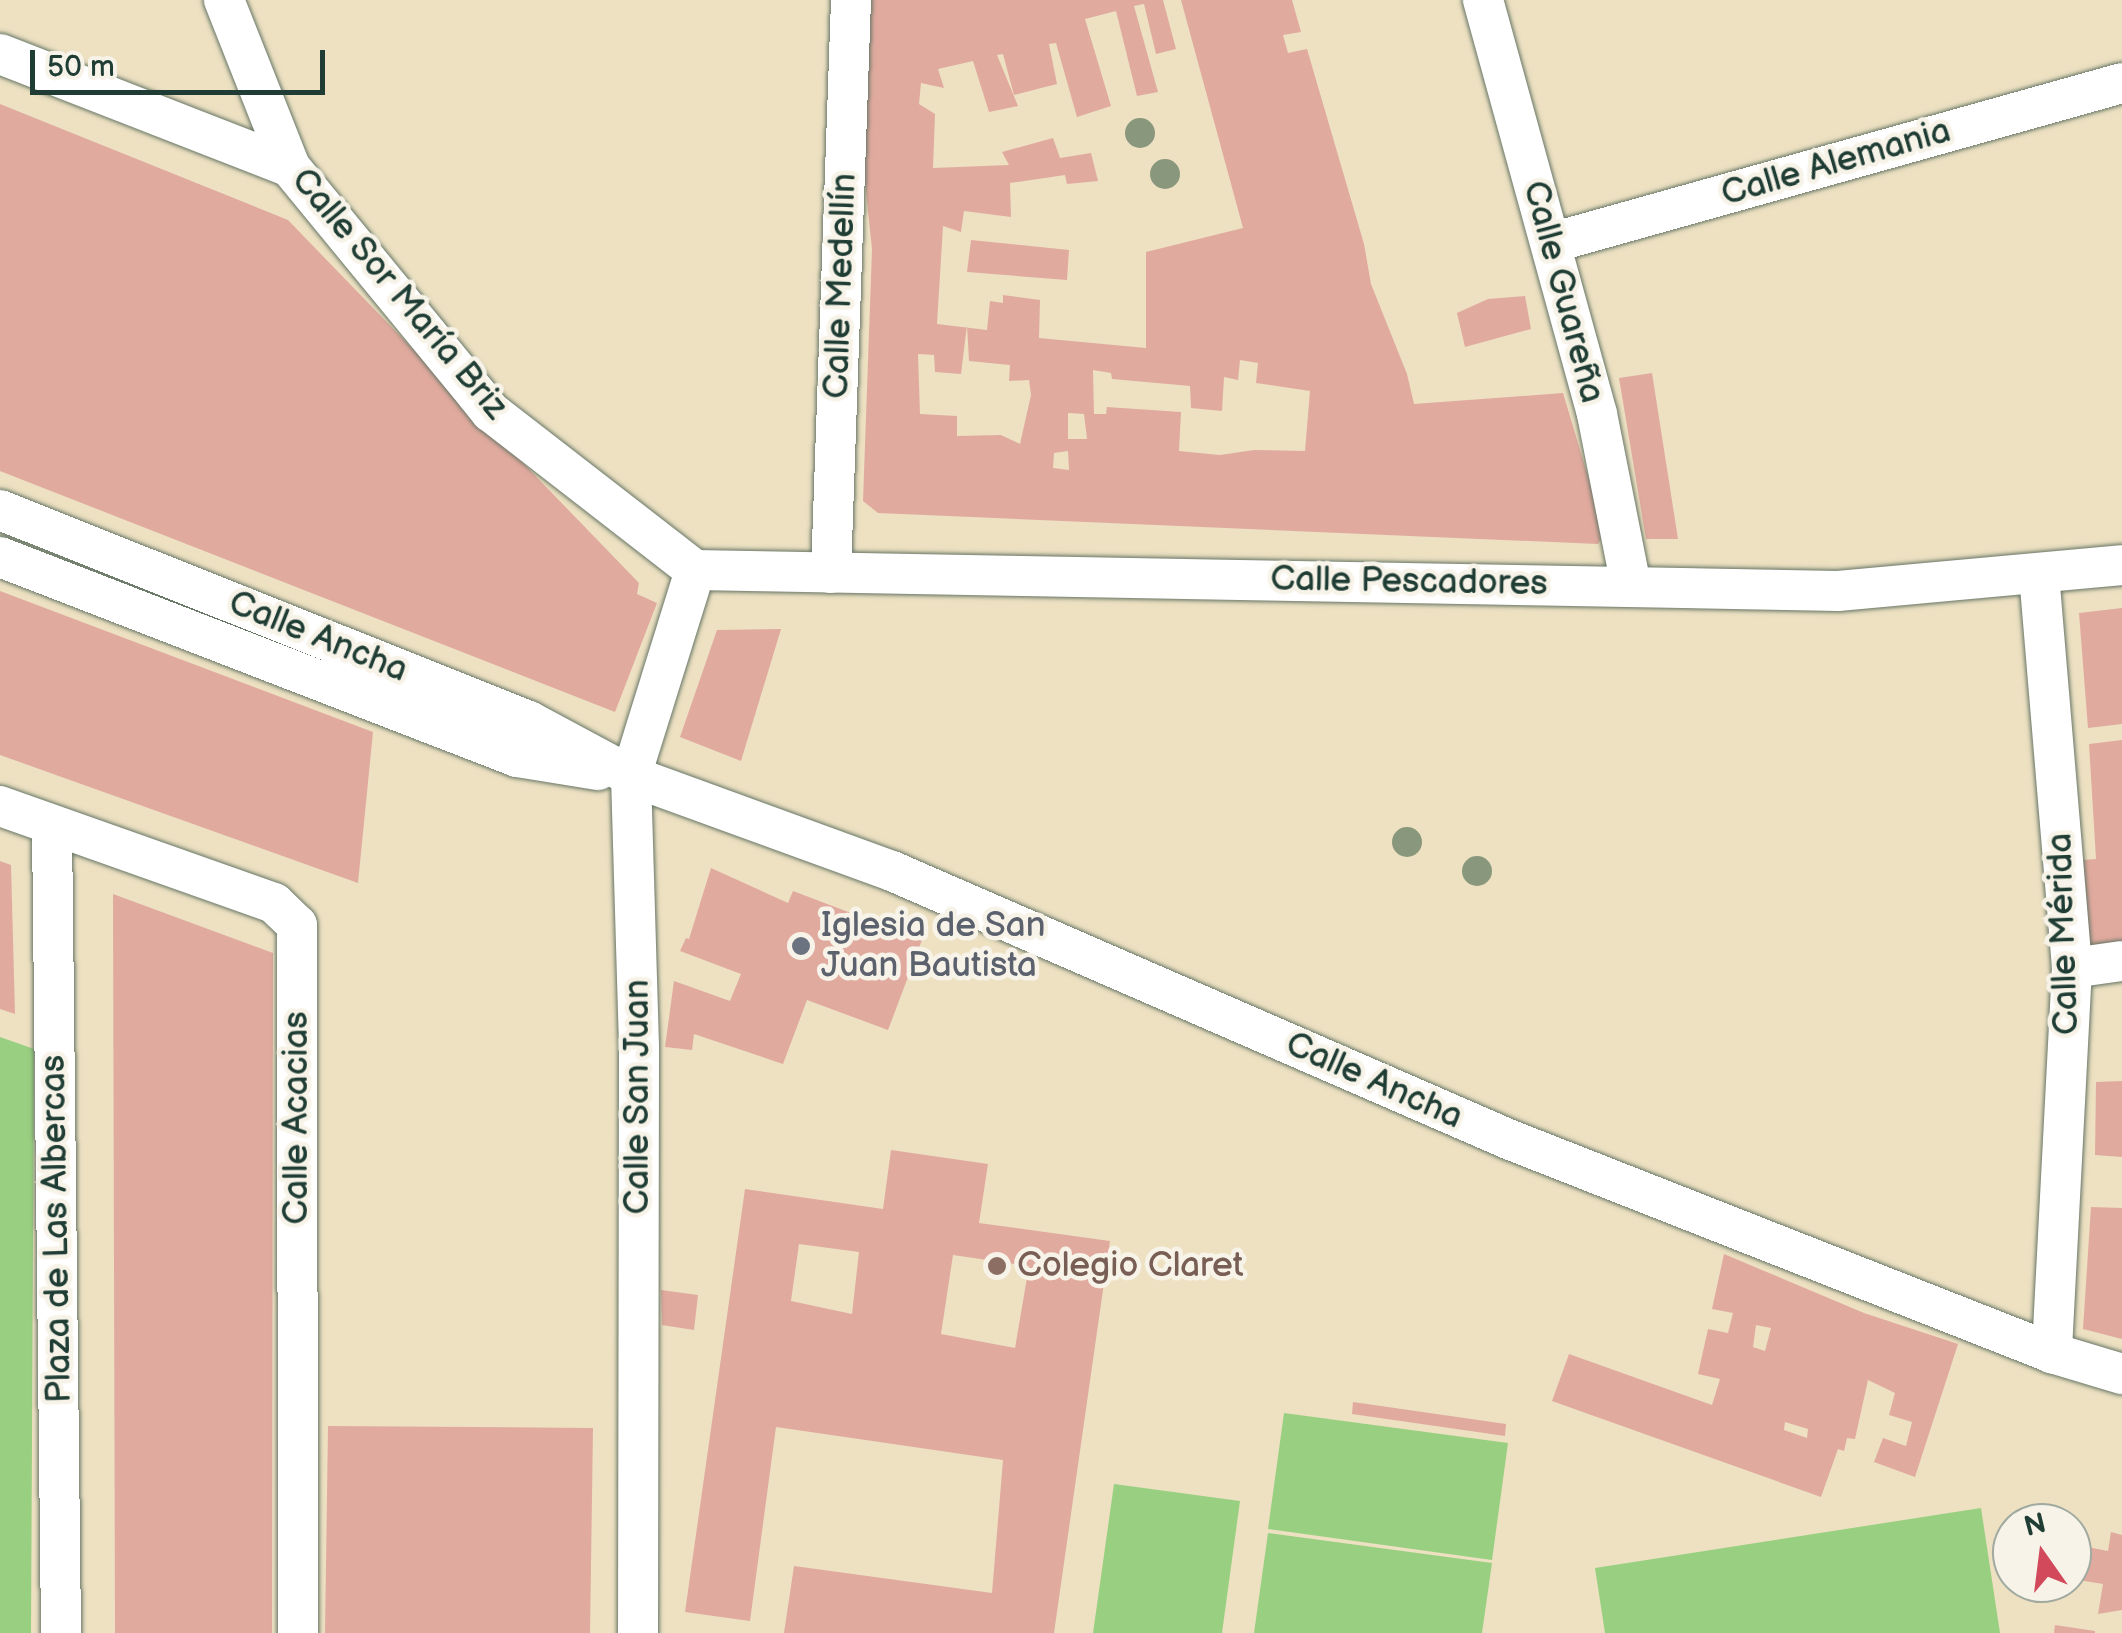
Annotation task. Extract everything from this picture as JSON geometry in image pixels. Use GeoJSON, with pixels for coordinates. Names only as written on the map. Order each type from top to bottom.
{"type":"FeatureCollection","features":[{"type":"Feature","properties":{"kind":"street","name":"Calle Sor María Briz"},"geometry":{"type":"LineString","coordinates":[[224,0],[290,167],[491,412],[695,570]]}},
{"type":"Feature","properties":{"kind":"street","name":"Calle Medellín"},"geometry":{"type":"LineString","coordinates":[[830,573],[851,0]]}},
{"type":"Feature","properties":{"kind":"street","name":"Calle Guareña"},"geometry":{"type":"LineString","coordinates":[[1483,0],[1596,414],[1632,586]]}},
{"type":"Feature","properties":{"kind":"street"},"geometry":{"type":"LineString","coordinates":[[0,54],[290,167]]}},
{"type":"Feature","properties":{"kind":"street","name":"Calle Alemania"},"geometry":{"type":"LineString","coordinates":[[1551,243],[2122,84]]}},
{"type":"Feature","properties":{"kind":"street","name":"Calle Ancha"},"geometry":{"type":"LineString","coordinates":[[0,510],[530,721],[631,776],[892,871],[1508,1140],[2052,1354],[2122,1374]]}},
{"type":"Feature","properties":{"kind":"street","name":"Calle Ancha"},"geometry":{"type":"LineString","coordinates":[[0,557],[517,758],[631,776]]}},
{"type":"Feature","properties":{"kind":"street","name":"Calle Pescadores"},"geometry":{"type":"LineString","coordinates":[[695,570],[1838,591],[2122,564]]}},
{"type":"Feature","properties":{"kind":"street","name":"Calle San Juan"},"geometry":{"type":"LineString","coordinates":[[638,1633],[639,1046],[631,776],[695,570]]}},
{"type":"Feature","properties":{"kind":"street","name":"Calle Mérida"},"geometry":{"type":"LineString","coordinates":[[2039,574],[2072,968],[2052,1354]]}},
{"type":"Feature","properties":{"kind":"street","name":"Calle Acacias"},"geometry":{"type":"LineString","coordinates":[[0,806],[274,904],[296,925],[298,1633]]}},
{"type":"Feature","properties":{"kind":"street","name":"Plaza de Las Albercas"},"geometry":{"type":"LineString","coordinates":[[52,826],[62,1633]]}},
{"type":"Feature","properties":{"kind":"street"},"geometry":{"type":"LineString","coordinates":[[2072,968],[2122,961]]}},
{"type":"Feature","properties":{"kind":"green space"},"geometry":{"type":"Polygon","coordinates":[[[0,1037],[34,1049],[31,1633],[0,1633],[0,1037]]]}},
{"type":"Feature","properties":{"kind":"green space"},"geometry":{"type":"Polygon","coordinates":[[[1284,1413],[1508,1443],[1492,1560],[1268,1529],[1284,1413]]]}},
{"type":"Feature","properties":{"kind":"green space"},"geometry":{"type":"Polygon","coordinates":[[[1114,1484],[1240,1501],[1222,1633],[1093,1633],[1114,1484]]]}},
{"type":"Feature","properties":{"kind":"green space"},"geometry":{"type":"Polygon","coordinates":[[[1981,1508],[1992,1603],[1995,1603],[2000,1633],[1605,1633],[1595,1568],[1981,1508]]]}},
{"type":"Feature","properties":{"kind":"green space"},"geometry":{"type":"Polygon","coordinates":[[[1268,1533],[1492,1563],[1482,1633],[1254,1633],[1268,1533]]]}},
{"type":"Feature","properties":{"kind":"building"},"geometry":{"type":"Polygon","coordinates":[[[868,0],[1163,0],[1176,49],[1156,54],[1144,4],[1134,6],[1158,92],[1137,96],[1116,11],[1085,19],[1111,106],[1077,117],[1056,43],[1049,44],[1057,84],[1014,95],[1003,54],[997,55],[1018,106],[989,112],[973,61],[938,69],[944,88],[921,83],[919,104],[935,114],[933,168],[1009,165],[1002,152],[1053,138],[1060,158],[1091,153],[1098,181],[1067,184],[1065,175],[1010,183],[1011,217],[964,211],[961,232],[943,226],[937,324],[987,330],[990,301],[1003,303],[1003,295],[1040,300],[1039,338],[1146,348],[1146,252],[1243,228],[1181,0],[1292,0],[1301,32],[1283,35],[1288,53],[1307,49],[1364,244],[1371,284],[1407,374],[1414,404],[1563,393],[1605,533],[1598,544],[878,513],[863,501],[872,249],[864,173],[868,0]],[[967,328],[961,374],[935,372],[934,355],[918,354],[920,414],[957,416],[957,436],[1001,435],[1020,444],[1031,395],[1029,380],[1009,381],[1010,365],[969,361],[967,328]],[[1240,360],[1238,380],[1224,377],[1222,411],[1191,408],[1190,386],[1112,379],[1111,373],[1093,370],[1094,414],[1106,414],[1107,407],[1181,412],[1179,451],[1220,455],[1254,450],[1305,451],[1310,391],[1256,383],[1258,363],[1240,360]],[[1068,413],[1068,439],[1087,439],[1084,414],[1068,413]],[[1068,451],[1054,453],[1053,468],[1069,470],[1068,451]]]}},
{"type":"Feature","properties":{"kind":"building"},"geometry":{"type":"Polygon","coordinates":[[[0,104],[288,220],[639,583],[637,594],[657,603],[615,712],[0,471],[0,104]]]}},
{"type":"Feature","properties":{"kind":"building"},"geometry":{"type":"Polygon","coordinates":[[[971,240],[1069,250],[1067,280],[967,272],[971,240]]]}},
{"type":"Feature","properties":{"kind":"building"},"geometry":{"type":"Polygon","coordinates":[[[1525,296],[1531,329],[1465,347],[1457,313],[1488,299],[1525,296]]]}},
{"type":"Feature","properties":{"kind":"building"},"geometry":{"type":"Polygon","coordinates":[[[1652,373],[1678,539],[1646,539],[1619,378],[1652,373]]]}},
{"type":"Feature","properties":{"kind":"building"},"geometry":{"type":"Polygon","coordinates":[[[0,591],[373,732],[358,883],[0,755],[0,591]]]}},
{"type":"Feature","properties":{"kind":"building"},"geometry":{"type":"Polygon","coordinates":[[[2122,608],[2122,724],[2088,728],[2079,613],[2122,608]]]}},
{"type":"Feature","properties":{"kind":"building"},"geometry":{"type":"Polygon","coordinates":[[[781,629],[741,761],[680,737],[717,630],[781,629]]]}},
{"type":"Feature","properties":{"kind":"building"},"geometry":{"type":"Polygon","coordinates":[[[2122,740],[2122,945],[2089,946],[2082,860],[2096,859],[2089,744],[2122,740]]]}},
{"type":"Feature","properties":{"kind":"building"},"geometry":{"type":"Polygon","coordinates":[[[0,861],[11,865],[15,1014],[0,1009],[0,861]]]}},
{"type":"Feature","properties":{"kind":"building","name":"Iglesia de San Juan Bautista"},"geometry":{"type":"Polygon","coordinates":[[[711,868],[788,903],[793,891],[922,940],[888,1030],[807,1000],[783,1064],[694,1034],[692,1050],[665,1047],[674,981],[730,1001],[741,974],[680,951],[689,939],[711,868]]]}},
{"type":"Feature","properties":{"kind":"building"},"geometry":{"type":"Polygon","coordinates":[[[113,894],[273,953],[272,1633],[115,1633],[113,894]]]}},
{"type":"Feature","properties":{"kind":"building"},"geometry":{"type":"Polygon","coordinates":[[[2122,1081],[2122,1157],[2095,1155],[2096,1082],[2122,1081]]]}},
{"type":"Feature","properties":{"kind":"building"},"geometry":{"type":"Polygon","coordinates":[[[891,1150],[988,1164],[979,1223],[1110,1241],[1054,1633],[784,1633],[794,1566],[992,1593],[1003,1460],[776,1427],[750,1621],[685,1612],[745,1189],[883,1209],[891,1150]],[[799,1244],[791,1301],[852,1314],[859,1252],[799,1244]],[[953,1255],[941,1334],[1015,1348],[1029,1266],[953,1255]]]}},
{"type":"Feature","properties":{"kind":"building"},"geometry":{"type":"Polygon","coordinates":[[[2091,1207],[2122,1208],[2122,1339],[2083,1329],[2091,1207]]]}},
{"type":"Feature","properties":{"kind":"building"},"geometry":{"type":"Polygon","coordinates":[[[1724,1254],[1864,1313],[1958,1344],[1915,1477],[1874,1462],[1883,1438],[1906,1446],[1912,1422],[1889,1415],[1895,1393],[1868,1380],[1855,1439],[1847,1438],[1844,1451],[1838,1449],[1821,1497],[1552,1401],[1569,1354],[1712,1405],[1720,1379],[1698,1374],[1708,1329],[1728,1333],[1733,1313],[1712,1309],[1724,1254]],[[1756,1325],[1753,1347],[1765,1351],[1771,1328],[1756,1325]],[[1785,1422],[1784,1430],[1807,1438],[1808,1429],[1785,1422]]]}},
{"type":"Feature","properties":{"kind":"building"},"geometry":{"type":"Polygon","coordinates":[[[661,1290],[698,1295],[694,1330],[662,1325],[661,1290]]]}},
{"type":"Feature","properties":{"kind":"building"},"geometry":{"type":"Polygon","coordinates":[[[1353,1402],[1506,1424],[1505,1436],[1352,1414],[1353,1402]]]}},
{"type":"Feature","properties":{"kind":"building"},"geometry":{"type":"Polygon","coordinates":[[[328,1426],[593,1428],[590,1633],[325,1633],[328,1426]]]}},
{"type":"Feature","properties":{"kind":"building"},"geometry":{"type":"Polygon","coordinates":[[[2111,1532],[2122,1535],[2122,1610],[2098,1614],[2103,1584],[2092,1582],[2092,1548],[2108,1551],[2111,1532]]]}},
{"type":"Feature","properties":{"kind":"building"},"geometry":{"type":"Polygon","coordinates":[[[2055,1625],[2095,1631],[2095,1633],[2054,1633],[2055,1625]]]}},
{"type":"Feature","properties":{"kind":"place","name":"Iglesia de San Juan Bautista"},"geometry":{"type":"Point","coordinates":[801,946]}},
{"type":"Feature","properties":{"kind":"place","name":"Colegio Claret"},"geometry":{"type":"Point","coordinates":[997,1266]}}]}
